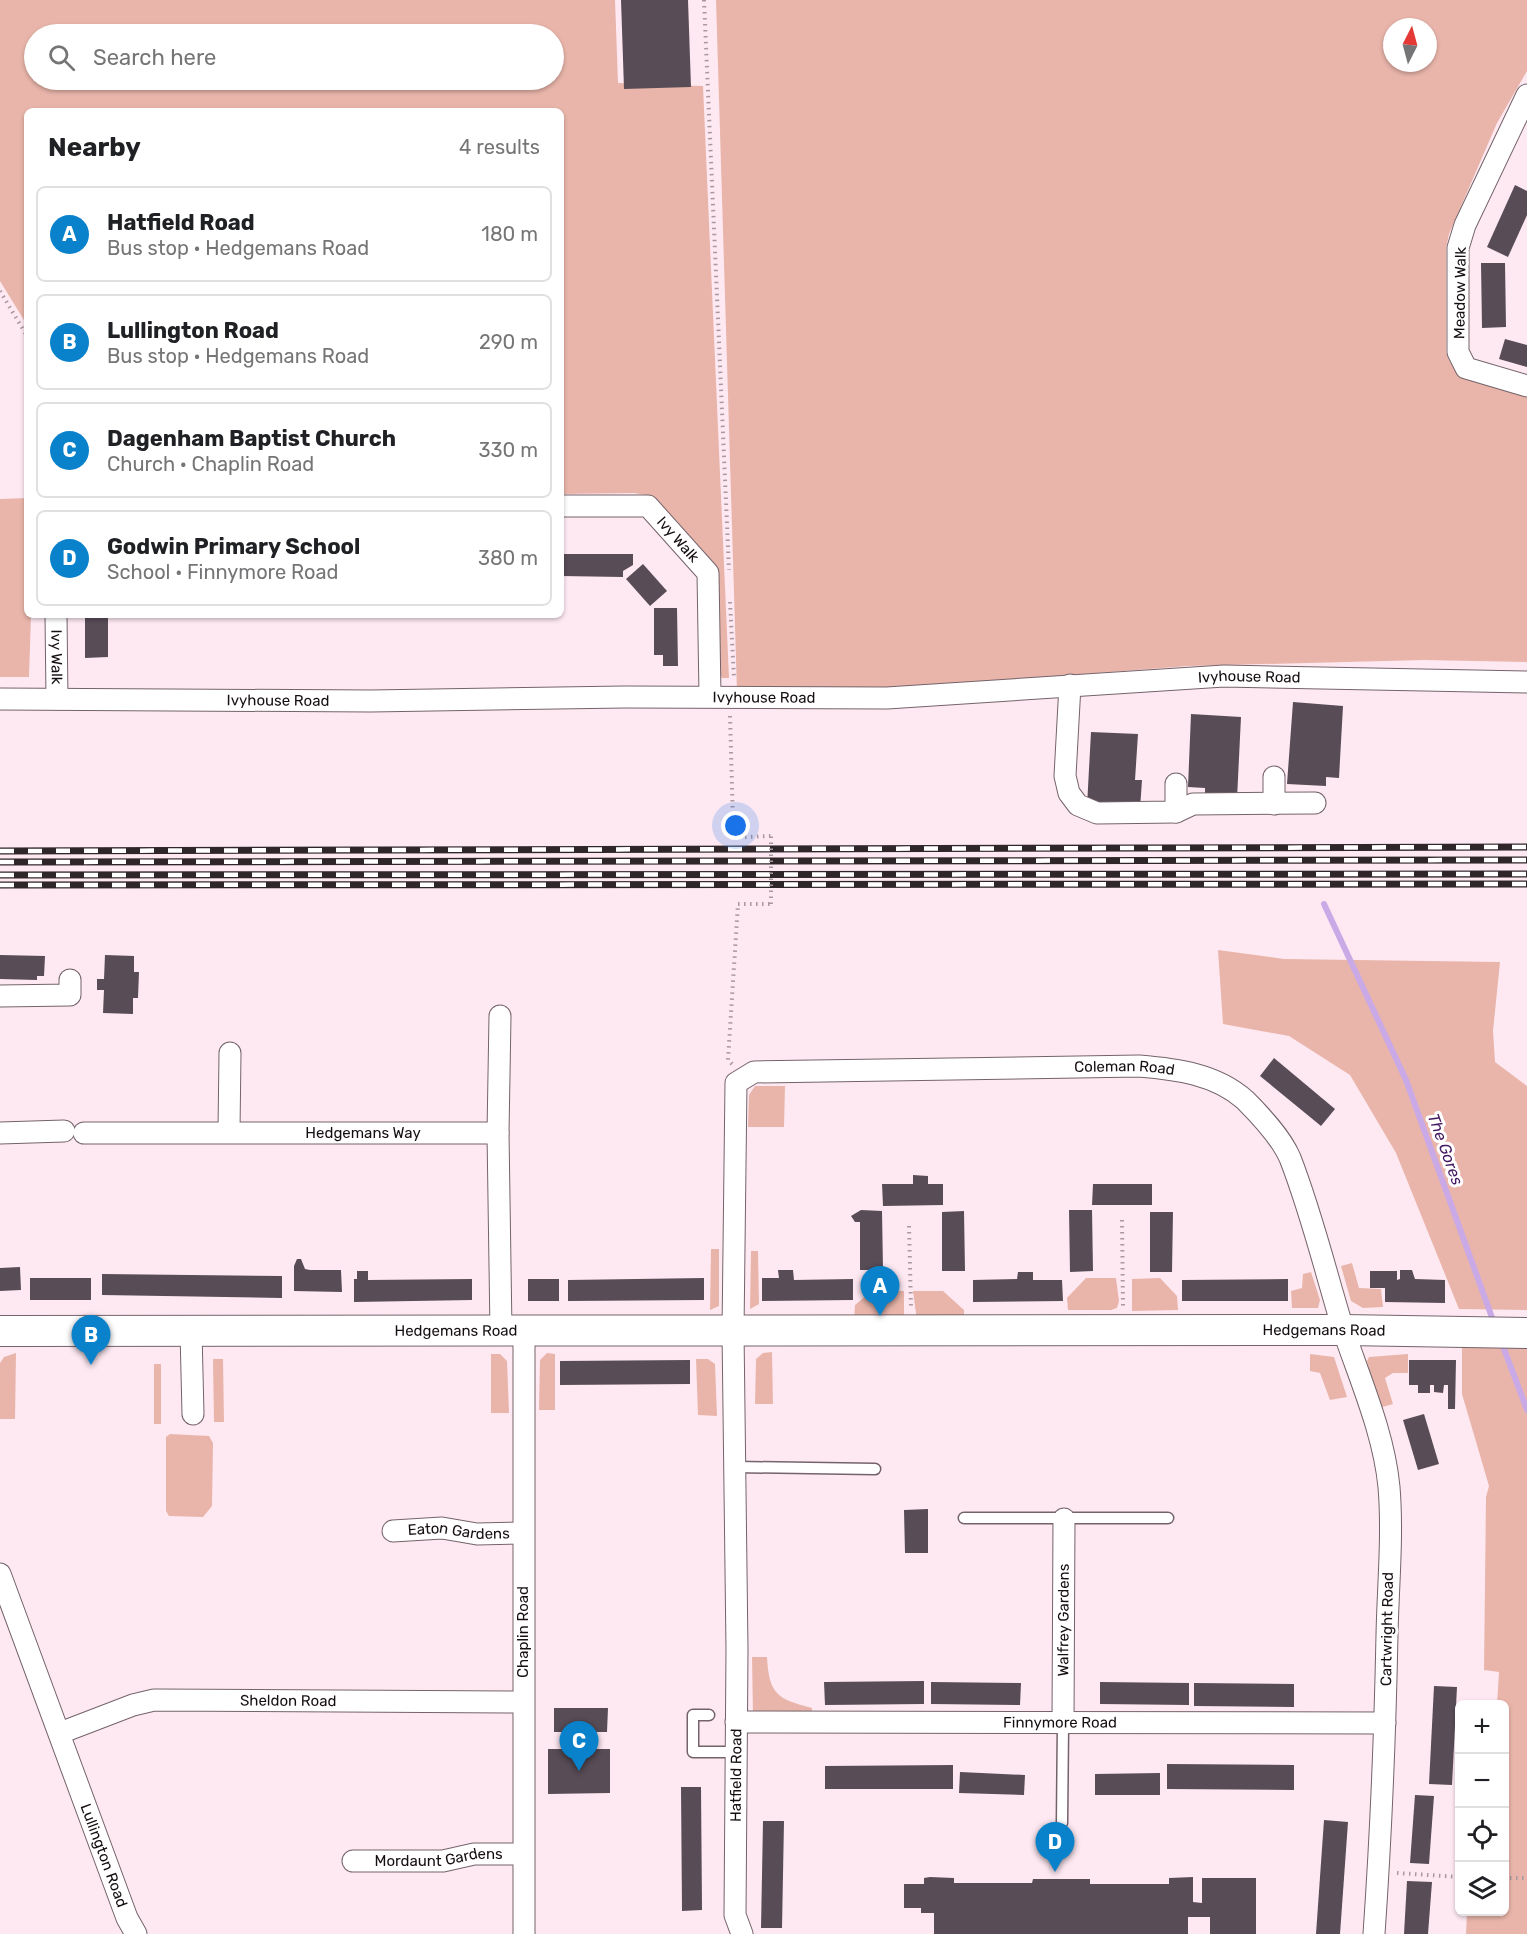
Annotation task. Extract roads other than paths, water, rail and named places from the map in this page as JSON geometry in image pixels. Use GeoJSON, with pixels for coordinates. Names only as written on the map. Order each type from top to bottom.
{"type":"FeatureCollection","features":[{"type":"Feature","properties":{"kind":"street","name":"Meadow Walk"},"geometry":{"type":"LineString","coordinates":[[1527,95],[1465,225],[1458,248],[1458,352],[1466,368],[1527,386]]}},
{"type":"Feature","properties":{"kind":"street","name":"Ivy Walk"},"geometry":{"type":"LineString","coordinates":[[564,506],[648,506],[708,573],[725,697]]}},
{"type":"Feature","properties":{"kind":"street","name":"Ivy Walk"},"geometry":{"type":"LineString","coordinates":[[56,618],[57,699]]}},
{"type":"Feature","properties":{"kind":"street","name":"Ivyhouse Road"},"geometry":{"type":"LineString","coordinates":[[0,699],[371,701],[725,697],[887,698],[1224,676],[1527,682]]}},
{"type":"Feature","properties":{"kind":"street"},"geometry":{"type":"LineString","coordinates":[[1070,685],[1065,776],[1069,793],[1078,805],[1097,813],[1176,812],[1193,804],[1315,803]]}},
{"type":"Feature","properties":{"kind":"street"},"geometry":{"type":"LineString","coordinates":[[1274,777],[1274,804]]}},
{"type":"Feature","properties":{"kind":"street"},"geometry":{"type":"LineString","coordinates":[[1176,784],[1176,812]]}},
{"type":"Feature","properties":{"kind":"street"},"geometry":{"type":"LineString","coordinates":[[0,996],[70,995],[70,980]]}},
{"type":"Feature","properties":{"kind":"street"},"geometry":{"type":"LineString","coordinates":[[500,1016],[498,1133],[513,1331]]}},
{"type":"Feature","properties":{"kind":"street"},"geometry":{"type":"LineString","coordinates":[[229,1131],[230,1053]]}},
{"type":"Feature","properties":{"kind":"street","name":"Coleman Road"},"geometry":{"type":"LineString","coordinates":[[742,1077],[754,1072],[1139,1066],[1178,1069],[1213,1081],[1243,1099],[1265,1122],[1289,1156],[1344,1330]]}},
{"type":"Feature","properties":{"kind":"street","name":"Hatfield Road"},"geometry":{"type":"LineString","coordinates":[[734,1931],[735,1092],[736,1083],[742,1077]]}},
{"type":"Feature","properties":{"kind":"street","name":"Hedgemans Way"},"geometry":{"type":"LineString","coordinates":[[0,1133],[229,1131],[498,1133]]}},
{"type":"Feature","properties":{"kind":"street","name":"Hedgemans Road"},"geometry":{"type":"LineString","coordinates":[[0,1330],[1123,1332],[1344,1330],[1527,1333]]}},
{"type":"Feature","properties":{"kind":"street","name":"Cartwright Road"},"geometry":{"type":"LineString","coordinates":[[1344,1330],[1359,1370],[1389,1486],[1385,1723],[1374,1934]]}},
{"type":"Feature","properties":{"kind":"street","name":"Chaplin Road"},"geometry":{"type":"LineString","coordinates":[[513,1331],[523,1533],[524,1934]]}},
{"type":"Feature","properties":{"kind":"street"},"geometry":{"type":"LineString","coordinates":[[191,1332],[193,1414]]}},
{"type":"Feature","properties":{"kind":"street","name":"Walfrey Gardens"},"geometry":{"type":"LineString","coordinates":[[1063,1724],[1064,1519]]}},
{"type":"Feature","properties":{"kind":"street","name":"Eaton Gardens"},"geometry":{"type":"LineString","coordinates":[[393,1531],[442,1528],[477,1534],[523,1533]]}},
{"type":"Feature","properties":{"kind":"street","name":"Lullington Road"},"geometry":{"type":"LineString","coordinates":[[0,1574],[127,1918],[135,1934]]}},
{"type":"Feature","properties":{"kind":"street","name":"Sheldon Road"},"geometry":{"type":"LineString","coordinates":[[60,1733],[154,1700],[523,1702]]}},
{"type":"Feature","properties":{"kind":"street","name":"Finnymore Road"},"geometry":{"type":"LineString","coordinates":[[736,1722],[1385,1723]]}},
{"type":"Feature","properties":{"kind":"street","name":"Mordaunt Gardens"},"geometry":{"type":"LineString","coordinates":[[353,1861],[443,1861],[474,1854],[523,1854]]}},
{"type":"Feature","properties":{"kind":"lane"},"geometry":{"type":"LineString","coordinates":[[736,1467],[875,1469]]}},
{"type":"Feature","properties":{"kind":"lane"},"geometry":{"type":"LineString","coordinates":[[964,1518],[1168,1518]]}},
{"type":"Feature","properties":{"kind":"lane"},"geometry":{"type":"LineString","coordinates":[[709,1715],[693,1715],[693,1752],[735,1752]]}},
{"type":"Feature","properties":{"kind":"lane"},"geometry":{"type":"LineString","coordinates":[[1062,1823],[1063,1724]]}},
{"type":"Feature","properties":{"kind":"waterway","name":"The Gores"},"geometry":{"type":"LineString","coordinates":[[1324,904],[1406,1080],[1494,1323]]}},
{"type":"Feature","properties":{"kind":"waterway","name":"The Gores"},"geometry":{"type":"LineString","coordinates":[[1501,1341],[1527,1410]]}},
{"type":"Feature","properties":{"kind":"railway"},"geometry":{"type":"LineString","coordinates":[[0,851],[1527,847]]}},
{"type":"Feature","properties":{"kind":"railway"},"geometry":{"type":"LineString","coordinates":[[0,862],[1527,860]]}},
{"type":"Feature","properties":{"kind":"railway"},"geometry":{"type":"LineString","coordinates":[[0,875],[1527,874]]}},
{"type":"Feature","properties":{"kind":"railway"},"geometry":{"type":"LineString","coordinates":[[0,885],[1527,884]]}},
{"type":"Feature","properties":{"kind":"place","name":"Hatfield Road"},"geometry":{"type":"Point","coordinates":[880,1316]}},
{"type":"Feature","properties":{"kind":"place","name":"Lullington Road"},"geometry":{"type":"Point","coordinates":[91,1365]}},
{"type":"Feature","properties":{"kind":"place","name":"Dagenham Baptist Church"},"geometry":{"type":"Point","coordinates":[579,1771]}},
{"type":"Feature","properties":{"kind":"place","name":"Godwin Primary School"},"geometry":{"type":"Point","coordinates":[1055,1872]}}]}
